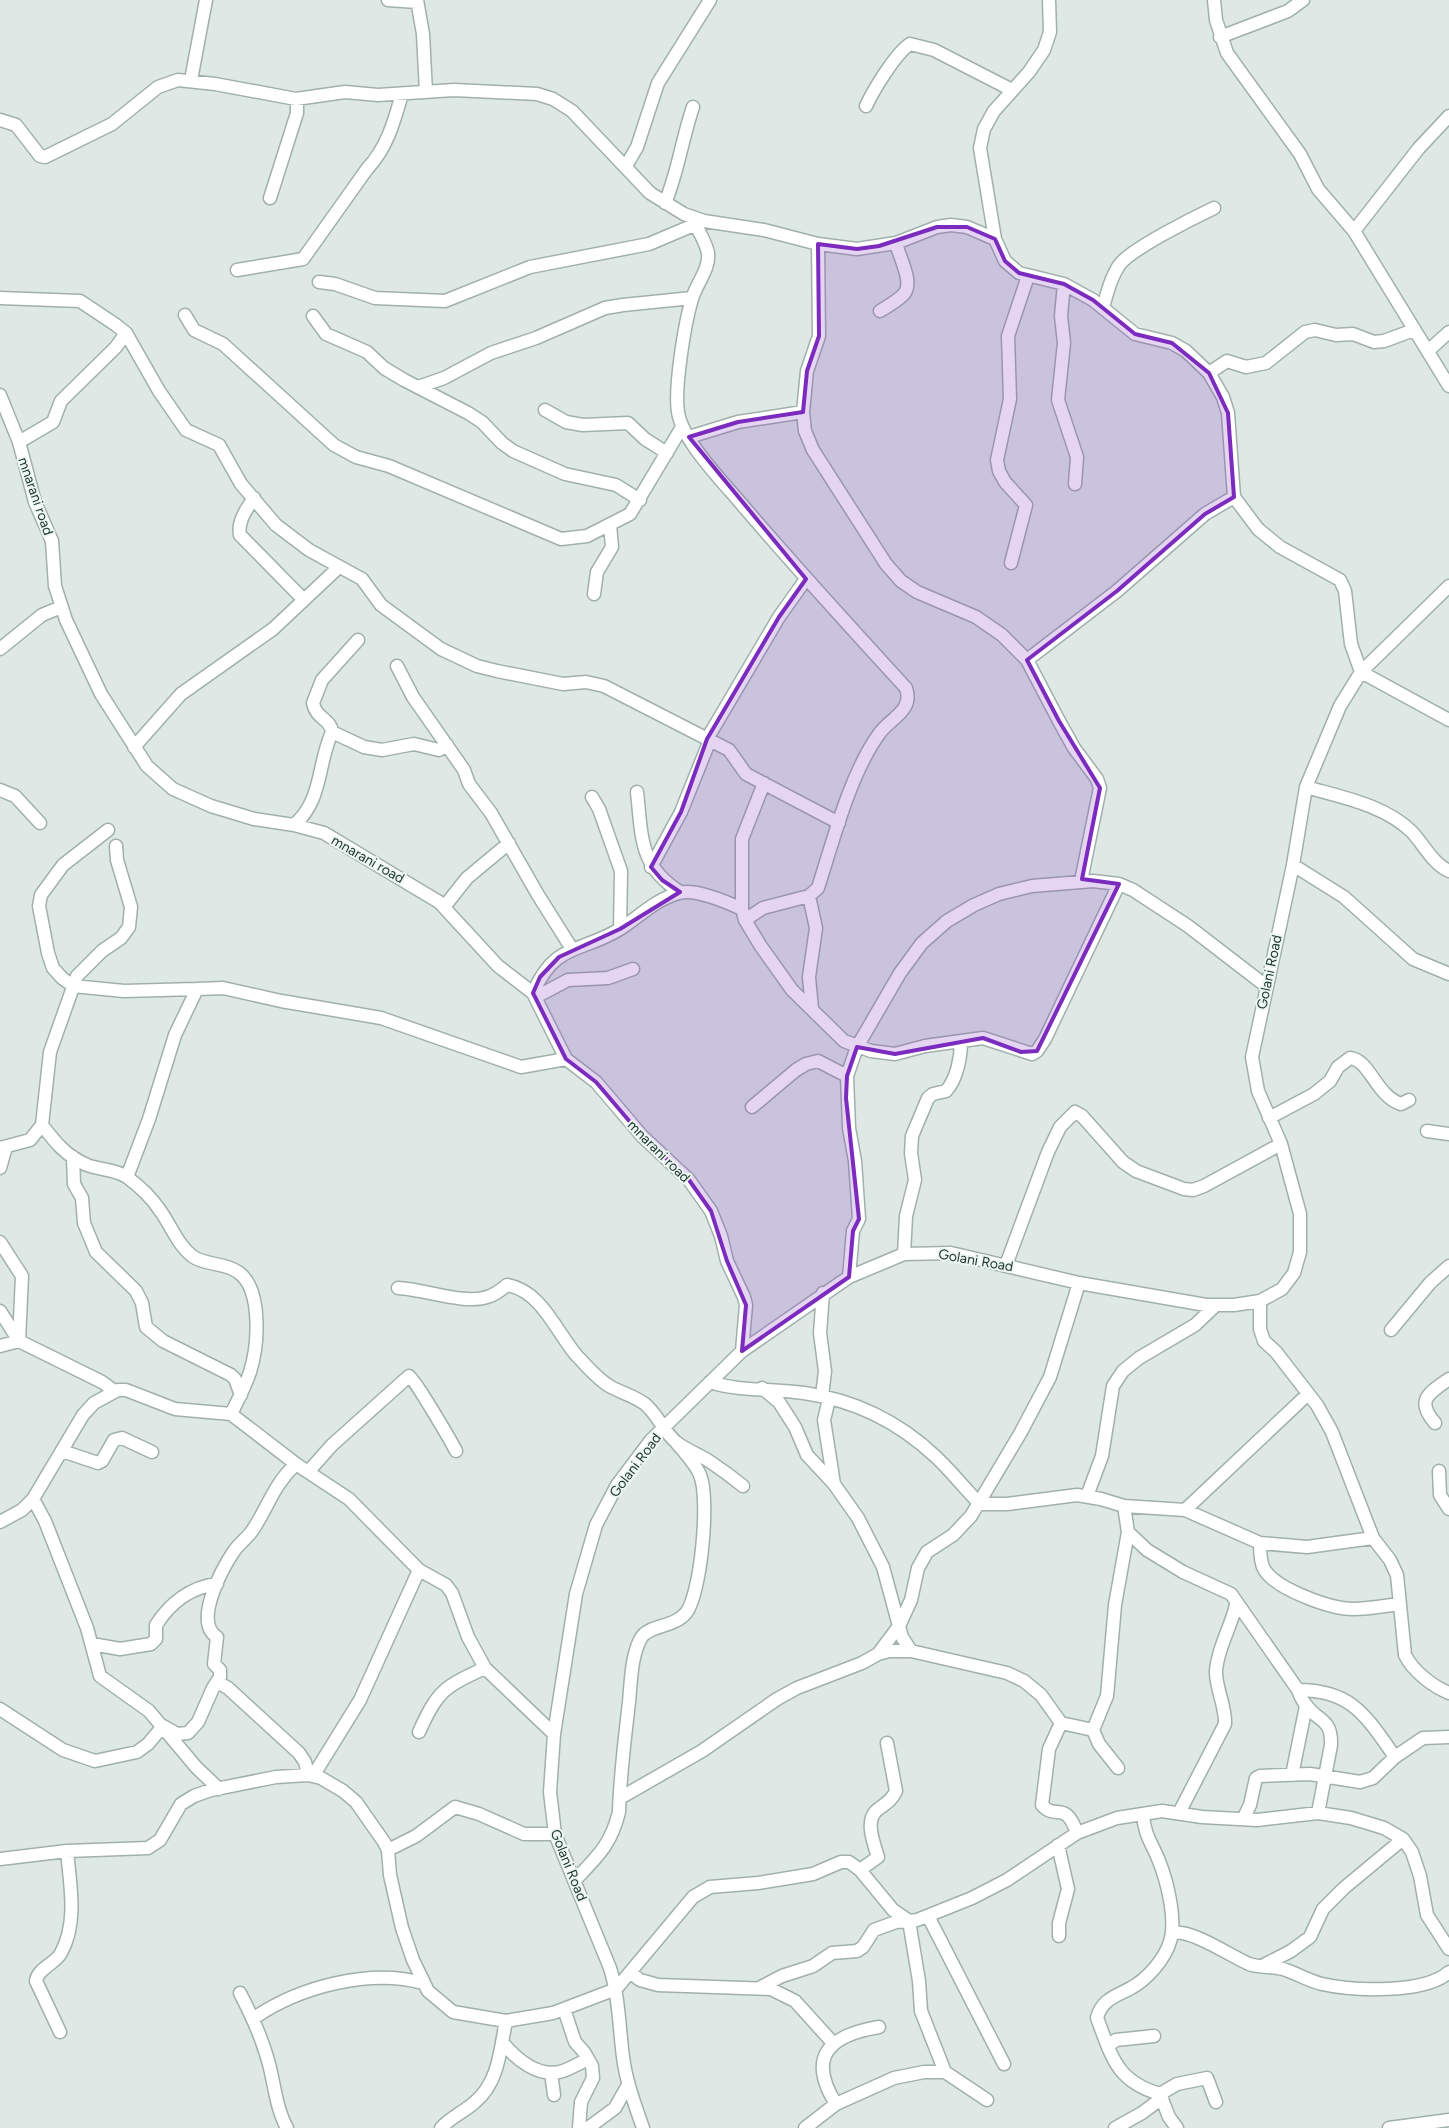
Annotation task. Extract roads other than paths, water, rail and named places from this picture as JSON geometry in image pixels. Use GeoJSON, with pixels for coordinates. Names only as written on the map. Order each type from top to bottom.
{"type":"FeatureCollection","features":[{"type":"Feature","properties":{"kind":"street"},"geometry":{"type":"LineString","coordinates":[[191,80],[206,0]]}},
{"type":"Feature","properties":{"kind":"street"},"geometry":{"type":"LineString","coordinates":[[388,0],[417,1],[423,34],[426,92]]}},
{"type":"Feature","properties":{"kind":"street"},"geometry":{"type":"LineString","coordinates":[[626,166],[637,147],[658,83],[710,0]]}},
{"type":"Feature","properties":{"kind":"street"},"geometry":{"type":"LineString","coordinates":[[1049,0],[1050,32],[1044,50],[1029,72],[994,111],[984,129],[980,148],[996,239],[1005,261],[1019,273],[1064,284],[1093,300],[1135,334],[1172,343],[1186,351],[1209,372],[1223,398],[1228,413],[1234,497],[1258,529],[1280,547],[1340,580],[1346,591],[1351,644],[1361,672],[1449,720]]}},
{"type":"Feature","properties":{"kind":"street"},"geometry":{"type":"LineString","coordinates":[[1214,0],[1220,37],[1237,69],[1300,154],[1318,189],[1354,231],[1414,330],[1429,350],[1449,386]]}},
{"type":"Feature","properties":{"kind":"street"},"geometry":{"type":"LineString","coordinates":[[1220,37],[1288,11],[1303,0]]}},
{"type":"Feature","properties":{"kind":"street"},"geometry":{"type":"LineString","coordinates":[[866,106],[875,88],[902,49],[910,44],[934,50],[1012,90]]}},
{"type":"Feature","properties":{"kind":"street"},"geometry":{"type":"LineString","coordinates":[[0,120],[16,125],[40,156],[48,157],[112,124],[166,83],[191,80],[297,99],[345,92],[402,94],[454,90],[537,94],[553,99],[572,110],[650,193],[700,223],[764,230],[818,244],[857,248],[896,243],[937,228],[951,225],[967,227],[996,239]]}},
{"type":"Feature","properties":{"kind":"street"},"geometry":{"type":"LineString","coordinates":[[237,270],[303,259],[367,169],[379,156],[388,138],[402,94]]}},
{"type":"Feature","properties":{"kind":"street"},"geometry":{"type":"LineString","coordinates":[[270,198],[297,113],[297,99]]}},
{"type":"Feature","properties":{"kind":"street"},"geometry":{"type":"LineString","coordinates":[[665,203],[682,155],[687,123],[693,107]]}},
{"type":"Feature","properties":{"kind":"street"},"geometry":{"type":"LineString","coordinates":[[1354,231],[1419,148],[1449,116]]}},
{"type":"Feature","properties":{"kind":"street"},"geometry":{"type":"LineString","coordinates":[[1103,308],[1112,280],[1121,263],[1170,231],[1214,208]]}},
{"type":"Feature","properties":{"kind":"street"},"geometry":{"type":"LineString","coordinates":[[319,282],[335,284],[375,298],[445,302],[530,267],[648,244],[700,223]]}},
{"type":"Feature","properties":{"kind":"street"},"geometry":{"type":"LineString","coordinates":[[535,995],[540,977],[548,967],[572,949],[620,929],[663,899],[680,892],[694,893],[743,914],[809,896],[818,888],[839,823],[862,765],[879,734],[904,710],[908,695],[906,688],[806,579],[708,463],[685,432],[678,410],[678,393],[692,298],[708,263],[708,253],[700,223]]}},
{"type":"Feature","properties":{"kind":"street"},"geometry":{"type":"LineString","coordinates":[[880,311],[904,294],[908,288],[907,274],[896,243]]}},
{"type":"Feature","properties":{"kind":"street"},"geometry":{"type":"LineString","coordinates":[[818,244],[819,336],[807,371],[803,412],[805,431],[813,450],[886,564],[901,581],[917,592],[976,617],[1002,635],[1027,660],[1074,748],[1097,779],[1100,788],[1081,881]]}},
{"type":"Feature","properties":{"kind":"street"},"geometry":{"type":"LineString","coordinates":[[1011,563],[1026,505],[1005,482],[999,471],[997,460],[1010,399],[1008,336],[1028,276]]}},
{"type":"Feature","properties":{"kind":"street"},"geometry":{"type":"LineString","coordinates":[[1064,284],[1061,316],[1064,343],[1058,400],[1077,457],[1075,484]]}},
{"type":"Feature","properties":{"kind":"street"},"geometry":{"type":"LineString","coordinates":[[0,298],[80,301],[126,333],[171,411],[186,430],[219,445],[242,484],[276,525],[309,550],[362,579],[390,612],[452,655],[497,671],[562,684],[586,682],[604,686],[729,750],[746,774],[839,823]]}},
{"type":"Feature","properties":{"kind":"street"},"geometry":{"type":"LineString","coordinates":[[418,387],[444,378],[491,353],[536,338],[605,308],[623,304],[692,298]]}},
{"type":"Feature","properties":{"kind":"street"},"geometry":{"type":"LineString","coordinates":[[185,316],[194,330],[223,344],[334,446],[356,456],[389,466],[561,539],[587,536],[630,514],[667,453],[685,432],[803,412]]}},
{"type":"Feature","properties":{"kind":"street"},"geometry":{"type":"LineString","coordinates":[[313,316],[326,334],[367,352],[384,368],[468,413],[482,422],[502,443],[521,455],[565,474],[616,485],[640,500]]}},
{"type":"Feature","properties":{"kind":"street"},"geometry":{"type":"LineString","coordinates":[[1209,372],[1227,361],[1246,366],[1266,364],[1305,332],[1315,330],[1336,335],[1353,334],[1374,342],[1384,341],[1414,330]]}},
{"type":"Feature","properties":{"kind":"street"},"geometry":{"type":"LineString","coordinates":[[1429,350],[1449,332]]}},
{"type":"Feature","properties":{"kind":"street"},"geometry":{"type":"LineString","coordinates":[[18,442],[53,422],[61,401],[116,347],[126,333]]}},
{"type":"Feature","properties":{"kind":"street","name":"mnarani road"},"geometry":{"type":"LineString","coordinates":[[0,396],[18,442],[35,502],[52,542],[56,586],[61,607],[101,694],[147,766],[161,780],[190,798],[230,813],[294,825],[324,833],[400,877],[444,907],[467,935],[498,966],[535,995],[566,1058],[596,1082],[642,1136],[689,1180],[711,1211],[721,1236],[727,1261],[742,1288],[746,1306],[742,1351]]}},
{"type":"Feature","properties":{"kind":"street"},"geometry":{"type":"LineString","coordinates":[[545,410],[566,422],[583,425],[628,423],[644,439],[667,453]]}},
{"type":"Feature","properties":{"kind":"street"},"geometry":{"type":"LineString","coordinates":[[1027,660],[1117,591],[1205,514],[1234,497]]}},
{"type":"Feature","properties":{"kind":"street"},"geometry":{"type":"LineString","coordinates":[[254,498],[244,513],[238,532],[304,600]]}},
{"type":"Feature","properties":{"kind":"street"},"geometry":{"type":"LineString","coordinates":[[594,594],[597,572],[612,547],[610,525]]}},
{"type":"Feature","properties":{"kind":"street"},"geometry":{"type":"LineString","coordinates":[[134,748],[182,694],[273,629],[338,567]]}},
{"type":"Feature","properties":{"kind":"street"},"geometry":{"type":"LineString","coordinates":[[651,867],[681,812],[709,740],[778,617],[806,579]]}},
{"type":"Feature","properties":{"kind":"street","name":"Golani Road"},"geometry":{"type":"LineString","coordinates":[[643,2128],[628,2086],[623,2058],[616,1989],[575,1880],[555,1834],[550,1792],[554,1734],[576,1594],[596,1525],[617,1485],[651,1440],[742,1351],[823,1293],[849,1277],[904,1254],[951,1253],[1079,1283],[1216,1305],[1234,1305],[1260,1300],[1282,1290],[1294,1274],[1300,1252],[1300,1214],[1281,1144],[1258,1091],[1252,1057],[1293,865],[1306,787],[1340,706],[1361,672],[1449,586]]}},
{"type":"Feature","properties":{"kind":"street"},"geometry":{"type":"LineString","coordinates":[[0,649],[36,619],[61,607]]}},
{"type":"Feature","properties":{"kind":"street"},"geometry":{"type":"LineString","coordinates":[[358,640],[322,680],[313,703],[316,714],[328,722],[332,732],[364,747],[382,750],[414,744],[439,750],[447,745]]}},
{"type":"Feature","properties":{"kind":"street"},"geometry":{"type":"LineString","coordinates":[[397,666],[414,697],[464,770],[469,784],[491,812],[538,895],[572,949]]}},
{"type":"Feature","properties":{"kind":"street"},"geometry":{"type":"LineString","coordinates":[[294,825],[310,807],[325,748],[332,732]]}},
{"type":"Feature","properties":{"kind":"street"},"geometry":{"type":"LineString","coordinates":[[764,783],[742,839],[743,914],[783,978],[800,1000],[812,1009],[844,1041],[856,1047],[896,1054],[925,1046],[983,1038],[1021,1052],[1032,1054],[1037,1051],[1119,884]]}},
{"type":"Feature","properties":{"kind":"street"},"geometry":{"type":"LineString","coordinates":[[1306,787],[1350,799],[1388,815],[1412,832],[1424,849],[1449,871]]}},
{"type":"Feature","properties":{"kind":"street"},"geometry":{"type":"LineString","coordinates":[[0,790],[15,796],[40,823]]}},
{"type":"Feature","properties":{"kind":"street"},"geometry":{"type":"LineString","coordinates":[[637,792],[640,835],[651,867],[662,880],[680,892]]}},
{"type":"Feature","properties":{"kind":"street"},"geometry":{"type":"LineString","coordinates":[[592,797],[599,809],[621,872],[620,929]]}},
{"type":"Feature","properties":{"kind":"street"},"geometry":{"type":"LineString","coordinates":[[108,830],[63,865],[48,882],[41,895],[40,906],[50,960],[53,968],[62,978],[74,986],[124,991],[223,988],[243,991],[281,1002],[388,1020],[521,1067],[566,1058]]}},
{"type":"Feature","properties":{"kind":"street"},"geometry":{"type":"LineString","coordinates":[[444,907],[467,878],[509,843]]}},
{"type":"Feature","properties":{"kind":"street"},"geometry":{"type":"LineString","coordinates":[[0,1168],[3,1148],[30,1140],[42,1125],[50,1052],[80,972],[121,938],[128,927],[131,907],[119,868],[116,846]]}},
{"type":"Feature","properties":{"kind":"street"},"geometry":{"type":"LineString","coordinates":[[1293,865],[1344,897],[1413,959],[1449,974]]}},
{"type":"Feature","properties":{"kind":"street"},"geometry":{"type":"LineString","coordinates":[[849,1277],[853,1231],[859,1219],[855,1161],[848,1128],[847,1076],[856,1047],[900,973],[922,943],[946,921],[974,905],[999,894],[1040,885],[1081,881],[1119,884],[1133,890],[1188,926],[1266,986]]}},
{"type":"Feature","properties":{"kind":"street"},"geometry":{"type":"LineString","coordinates":[[809,896],[816,928],[809,977],[812,1009]]}},
{"type":"Feature","properties":{"kind":"street"},"geometry":{"type":"LineString","coordinates":[[535,995],[568,980],[608,978],[633,969]]}},
{"type":"Feature","properties":{"kind":"street"},"geometry":{"type":"LineString","coordinates":[[126,1177],[149,1119],[172,1044],[197,989]]}},
{"type":"Feature","properties":{"kind":"street"},"geometry":{"type":"LineString","coordinates":[[904,1254],[906,1216],[915,1180],[911,1153],[912,1136],[928,1098],[946,1091],[951,1084],[960,1060],[961,1041]]}},
{"type":"Feature","properties":{"kind":"street"},"geometry":{"type":"LineString","coordinates":[[1269,1118],[1314,1094],[1330,1081],[1338,1067],[1350,1058],[1359,1060],[1364,1065],[1373,1081],[1392,1101],[1401,1104],[1409,1100]]}},
{"type":"Feature","properties":{"kind":"street"},"geometry":{"type":"LineString","coordinates":[[752,1107],[806,1064],[818,1061],[847,1076]]}},
{"type":"Feature","properties":{"kind":"street"},"geometry":{"type":"LineString","coordinates":[[1006,1265],[1048,1152],[1060,1127],[1075,1112],[1082,1116],[1123,1162],[1144,1174],[1184,1189],[1193,1190],[1204,1186],[1281,1144]]}},
{"type":"Feature","properties":{"kind":"street"},"geometry":{"type":"LineString","coordinates":[[42,1125],[58,1147],[73,1157],[87,1165],[126,1177],[159,1209],[188,1252],[199,1261],[226,1266],[238,1272],[248,1281],[256,1303],[254,1353],[241,1395],[231,1414]]}},
{"type":"Feature","properties":{"kind":"street"},"geometry":{"type":"LineString","coordinates":[[1427,1131],[1449,1134]]}},
{"type":"Feature","properties":{"kind":"street"},"geometry":{"type":"LineString","coordinates":[[73,1157],[74,1184],[82,1198],[84,1222],[93,1240],[94,1247],[100,1257],[136,1291],[142,1303],[146,1327],[163,1341],[231,1375],[235,1379],[241,1395]]}},
{"type":"Feature","properties":{"kind":"street"},"geometry":{"type":"LineString","coordinates":[[0,1242],[22,1276],[19,1341]]}},
{"type":"Feature","properties":{"kind":"street"},"geometry":{"type":"LineString","coordinates":[[1391,1330],[1430,1283],[1449,1266]]}},
{"type":"Feature","properties":{"kind":"street"},"geometry":{"type":"LineString","coordinates":[[878,1654],[899,1626],[911,1600],[916,1572],[927,1552],[953,1535],[980,1504],[1050,1377],[1079,1283]]}},
{"type":"Feature","properties":{"kind":"street"},"geometry":{"type":"LineString","coordinates":[[398,1288],[416,1289],[448,1296],[476,1299],[490,1296],[507,1285],[519,1287],[534,1298],[547,1314],[559,1334],[588,1368],[610,1386],[644,1404],[659,1418],[663,1428],[700,1474],[706,1494],[698,1584],[687,1612],[673,1624],[651,1630],[641,1637],[635,1657],[631,1685],[620,1812],[610,1839],[600,1855],[575,1880]]}},
{"type":"Feature","properties":{"kind":"street"},"geometry":{"type":"LineString","coordinates":[[823,1293],[820,1333],[824,1371],[824,1420],[834,1484]]}},
{"type":"Feature","properties":{"kind":"street"},"geometry":{"type":"LineString","coordinates":[[1260,1300],[1260,1329],[1264,1341],[1276,1352],[1308,1394],[1332,1432],[1373,1538],[1390,1560],[1397,1575],[1405,1654],[1408,1662],[1425,1679],[1449,1693]]}},
{"type":"Feature","properties":{"kind":"street"},"geometry":{"type":"LineString","coordinates":[[1087,1496],[1102,1456],[1113,1386],[1123,1371],[1139,1358],[1195,1324],[1216,1305]]}},
{"type":"Feature","properties":{"kind":"street"},"geometry":{"type":"LineString","coordinates":[[0,1311],[19,1341],[102,1382],[113,1390]]}},
{"type":"Feature","properties":{"kind":"street"},"geometry":{"type":"LineString","coordinates":[[0,1346],[19,1341]]}},
{"type":"Feature","properties":{"kind":"street"},"geometry":{"type":"LineString","coordinates":[[308,1472],[332,1446],[409,1376],[414,1378],[426,1404],[456,1450]]}},
{"type":"Feature","properties":{"kind":"street"},"geometry":{"type":"LineString","coordinates":[[1435,1423],[1426,1412],[1424,1406],[1429,1393],[1449,1380]]}},
{"type":"Feature","properties":{"kind":"street"},"geometry":{"type":"LineString","coordinates":[[710,1382],[733,1388],[761,1388],[825,1398],[865,1409],[892,1422],[936,1456],[980,1504],[1007,1504],[1077,1495],[1124,1506],[1185,1510],[1260,1543],[1307,1547],[1373,1538]]}},
{"type":"Feature","properties":{"kind":"street"},"geometry":{"type":"LineString","coordinates":[[761,1388],[778,1402],[795,1427],[807,1455],[834,1484],[858,1518],[883,1567],[899,1626],[911,1652]]}},
{"type":"Feature","properties":{"kind":"street"},"geometry":{"type":"LineString","coordinates":[[0,1522],[22,1510],[33,1499],[83,1415],[94,1403],[113,1390],[126,1390],[175,1408],[231,1414],[296,1464],[348,1500],[419,1570],[446,1585],[452,1593],[468,1637],[485,1668],[554,1734]]}},
{"type":"Feature","properties":{"kind":"street"},"geometry":{"type":"LineString","coordinates":[[1185,1510],[1308,1394]]}},
{"type":"Feature","properties":{"kind":"street"},"geometry":{"type":"LineString","coordinates":[[62,1451],[98,1463],[102,1460],[114,1440],[122,1438],[152,1452]]}},
{"type":"Feature","properties":{"kind":"street"},"geometry":{"type":"LineString","coordinates":[[676,1442],[709,1461],[743,1486]]}},
{"type":"Feature","properties":{"kind":"street"},"geometry":{"type":"LineString","coordinates":[[163,1726],[177,1734],[188,1733],[198,1722],[213,1688],[217,1685],[221,1673],[214,1664],[217,1637],[209,1630],[207,1620],[217,1584],[235,1550],[252,1531],[275,1490],[296,1464]]}},
{"type":"Feature","properties":{"kind":"street"},"geometry":{"type":"LineString","coordinates":[[1439,1471],[1440,1495],[1449,1509]]}},
{"type":"Feature","properties":{"kind":"street"},"geometry":{"type":"LineString","coordinates":[[33,1499],[45,1521],[92,1644],[95,1662],[103,1680],[149,1711],[196,1767],[219,1789]]}},
{"type":"Feature","properties":{"kind":"street"},"geometry":{"type":"LineString","coordinates":[[1118,1768],[1099,1744],[1093,1730],[1107,1696],[1114,1605],[1128,1532],[1124,1506]]}},
{"type":"Feature","properties":{"kind":"street"},"geometry":{"type":"LineString","coordinates":[[1128,1532],[1147,1550],[1198,1580],[1231,1594],[1236,1605],[1298,1690],[1306,1706],[1322,1719],[1330,1730],[1331,1745],[1318,1813]]}},
{"type":"Feature","properties":{"kind":"street"},"geometry":{"type":"LineString","coordinates":[[1260,1543],[1264,1569],[1270,1576],[1298,1594],[1340,1608],[1354,1609],[1399,1604]]}},
{"type":"Feature","properties":{"kind":"street"},"geometry":{"type":"LineString","coordinates":[[310,1776],[360,1700],[419,1570]]}},
{"type":"Feature","properties":{"kind":"street"},"geometry":{"type":"LineString","coordinates":[[92,1644],[120,1649],[151,1644],[156,1639],[156,1625],[167,1610],[195,1588],[217,1584]]}},
{"type":"Feature","properties":{"kind":"street"},"geometry":{"type":"LineString","coordinates":[[1178,1813],[1225,1724],[1225,1713],[1216,1672],[1218,1658],[1236,1605]]}},
{"type":"Feature","properties":{"kind":"street"},"geometry":{"type":"LineString","coordinates":[[620,1798],[702,1750],[777,1699],[797,1688],[862,1664],[878,1654],[889,1651],[911,1652],[1007,1674],[1024,1681],[1041,1695],[1061,1723],[1093,1730]]}},
{"type":"Feature","properties":{"kind":"street"},"geometry":{"type":"LineString","coordinates":[[419,1732],[429,1711],[445,1688],[485,1668]]}},
{"type":"Feature","properties":{"kind":"street"},"geometry":{"type":"LineString","coordinates":[[217,1685],[221,1684],[228,1688],[299,1753],[305,1762],[310,1776]]}},
{"type":"Feature","properties":{"kind":"street"},"geometry":{"type":"LineString","coordinates":[[1298,1690],[1318,1690],[1349,1700],[1374,1728],[1395,1757]]}},
{"type":"Feature","properties":{"kind":"street"},"geometry":{"type":"LineString","coordinates":[[1292,1775],[1306,1706]]}},
{"type":"Feature","properties":{"kind":"street"},"geometry":{"type":"LineString","coordinates":[[0,1709],[63,1750],[95,1761],[137,1752],[148,1744],[163,1726]]}},
{"type":"Feature","properties":{"kind":"street"},"geometry":{"type":"LineString","coordinates":[[1061,1723],[1049,1749],[1042,1805],[1046,1809],[1061,1811],[1068,1815],[1072,1819],[1077,1833]]}},
{"type":"Feature","properties":{"kind":"street"},"geometry":{"type":"LineString","coordinates":[[1243,1819],[1250,1805],[1256,1778],[1265,1775],[1325,1776],[1360,1782],[1373,1778],[1395,1757],[1423,1738],[1449,1738]]}},
{"type":"Feature","properties":{"kind":"street"},"geometry":{"type":"LineString","coordinates":[[860,1870],[878,1857],[871,1827],[874,1815],[889,1803],[896,1791],[887,1743]]}},
{"type":"Feature","properties":{"kind":"street"},"geometry":{"type":"LineString","coordinates":[[0,1859],[67,1851],[148,1848],[160,1840],[181,1804],[194,1796],[276,1777],[310,1776],[331,1782],[356,1802],[365,1812],[388,1850],[390,1875],[402,1928],[423,1983],[441,2003],[453,2012],[506,2021],[553,2013],[616,1989],[693,1897],[710,1887],[758,1883],[813,1874],[841,1862],[854,1864],[893,1910],[909,1921],[919,1981],[921,2011],[945,2072]]}},
{"type":"Feature","properties":{"kind":"street"},"geometry":{"type":"LineString","coordinates":[[388,1850],[416,1836],[455,1807],[479,1814],[524,1834],[538,1836],[555,1834]]}},
{"type":"Feature","properties":{"kind":"street"},"geometry":{"type":"LineString","coordinates":[[761,1987],[782,1976],[813,1966],[832,1952],[857,1950],[863,1947],[874,1930],[896,1922],[928,1916],[972,1898],[1006,1880],[1077,1833],[1117,1818],[1162,1811],[1202,1817],[1257,1820],[1318,1813],[1351,1818],[1384,1828],[1403,1839],[1412,1852],[1420,1876],[1427,1915],[1449,1949]]}},
{"type":"Feature","properties":{"kind":"street"},"geometry":{"type":"LineString","coordinates":[[1142,1814],[1144,1830],[1159,1861],[1165,1884],[1172,1934],[1165,1952],[1150,1974],[1134,1986],[1117,1994],[1099,2010],[1097,2018],[1117,2068],[1124,2076],[1139,2086],[1161,2096],[1169,2117],[1177,2128]]}},
{"type":"Feature","properties":{"kind":"street"},"geometry":{"type":"LineString","coordinates":[[1172,1934],[1178,1933],[1193,1937],[1249,1964],[1264,1965],[1291,1951],[1310,1937],[1323,1909],[1344,1888],[1403,1839]]}},
{"type":"Feature","properties":{"kind":"street"},"geometry":{"type":"LineString","coordinates":[[1058,1846],[1068,1888],[1059,1923],[1058,1936]]}},
{"type":"Feature","properties":{"kind":"street"},"geometry":{"type":"LineString","coordinates":[[60,2032],[36,1981],[39,1973],[56,1961],[62,1951],[72,1922],[67,1851]]}},
{"type":"Feature","properties":{"kind":"street"},"geometry":{"type":"LineString","coordinates":[[928,1916],[1004,2064]]}},
{"type":"Feature","properties":{"kind":"street"},"geometry":{"type":"LineString","coordinates":[[1264,1965],[1283,1969],[1320,1983],[1366,1988],[1430,1982],[1449,1972]]}},
{"type":"Feature","properties":{"kind":"street"},"geometry":{"type":"LineString","coordinates":[[631,1973],[640,1980],[658,1985],[761,1987],[771,1989],[796,2001],[833,2043]]}},
{"type":"Feature","properties":{"kind":"street"},"geometry":{"type":"LineString","coordinates":[[254,2018],[277,2003],[296,1996],[368,1977],[403,1977],[423,1983]]}},
{"type":"Feature","properties":{"kind":"street"},"geometry":{"type":"LineString","coordinates":[[240,1993],[254,2018],[269,2066],[282,2119],[287,2128]]}},
{"type":"Feature","properties":{"kind":"street"},"geometry":{"type":"LineString","coordinates":[[564,2009],[575,2042],[592,2066],[593,2078],[581,2102],[578,2128]]}},
{"type":"Feature","properties":{"kind":"street"},"geometry":{"type":"LineString","coordinates":[[442,2128],[476,2102],[489,2087],[496,2072],[506,2021]]}},
{"type":"Feature","properties":{"kind":"street"},"geometry":{"type":"LineString","coordinates":[[836,2104],[823,2077],[823,2063],[833,2043],[854,2031],[879,2027]]}},
{"type":"Feature","properties":{"kind":"street"},"geometry":{"type":"LineString","coordinates":[[1109,2045],[1116,2040],[1154,2036]]}},
{"type":"Feature","properties":{"kind":"street"},"geometry":{"type":"LineString","coordinates":[[502,2042],[525,2064],[550,2073],[563,2071],[588,2059]]}},
{"type":"Feature","properties":{"kind":"street"},"geometry":{"type":"LineString","coordinates":[[805,2128],[836,2104],[894,2078],[924,2072],[945,2072],[987,2100]]}},
{"type":"Feature","properties":{"kind":"street"},"geometry":{"type":"LineString","coordinates":[[550,2073],[554,2095]]}},
{"type":"Feature","properties":{"kind":"street"},"geometry":{"type":"LineString","coordinates":[[1115,2128],[1142,2113],[1177,2084],[1207,2078],[1216,2102]]}},
{"type":"Feature","properties":{"kind":"street"},"geometry":{"type":"LineString","coordinates":[[588,2128],[615,2108],[628,2086]]}},
{"type":"Feature","properties":{"kind":"street"},"geometry":{"type":"LineString","coordinates":[[1389,2128],[1449,2120]]}}]}
